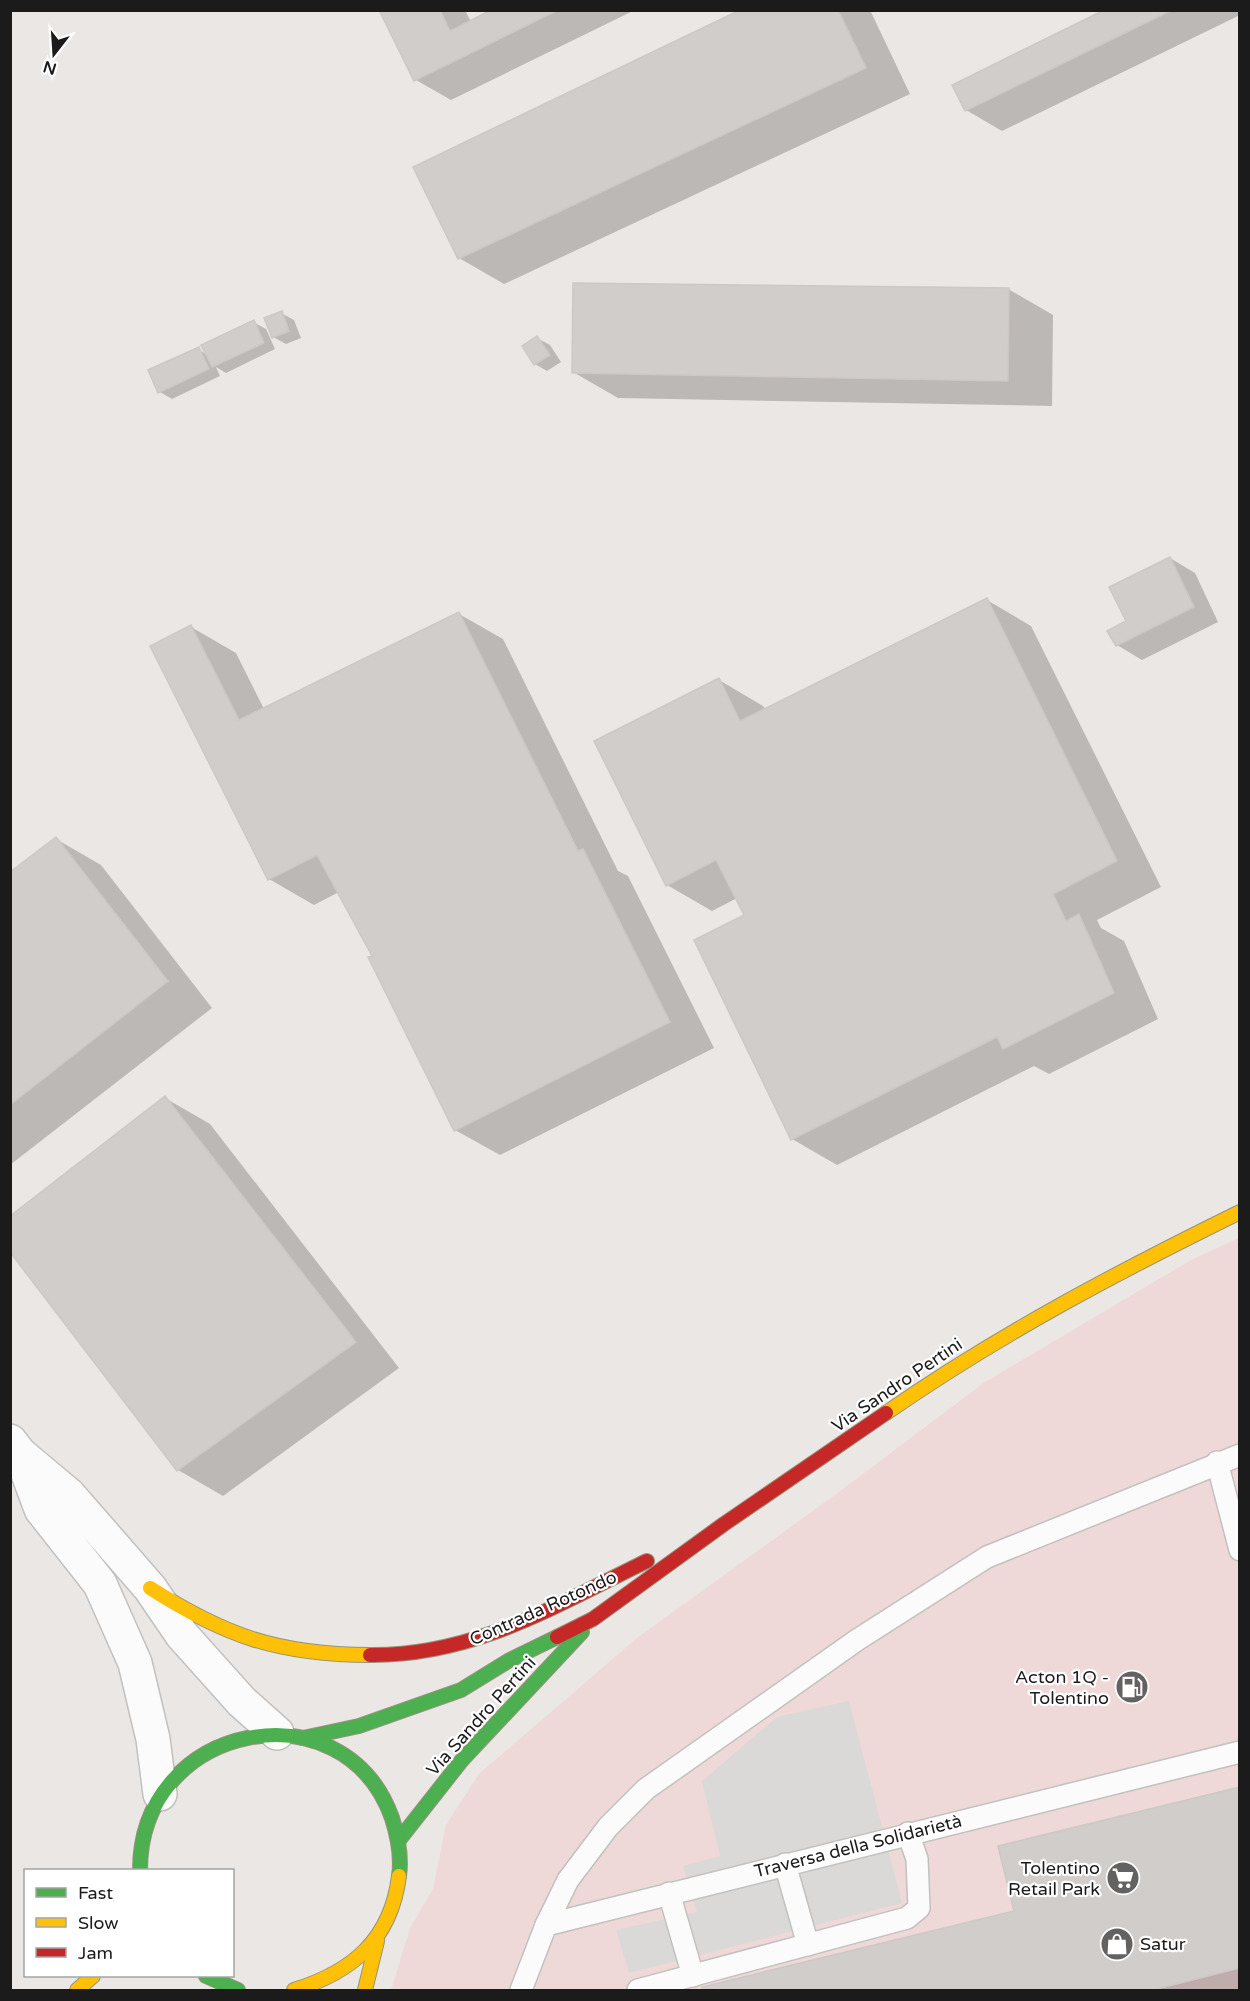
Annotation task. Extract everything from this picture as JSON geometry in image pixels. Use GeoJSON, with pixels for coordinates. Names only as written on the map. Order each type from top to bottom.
{"type":"FeatureCollection","features":[{"type":"Feature","properties":{"kind":"main road","name":"Via Sandro Pertini"},"geometry":{"type":"LineString","coordinates":[[139,1869],[143,1834],[160,1794],[182,1768],[210,1748],[242,1737],[290,1736],[359,1726],[461,1690],[508,1661],[593,1619],[724,1524],[904,1400],[1006,1334],[1102,1280],[1239,1212]]}},
{"type":"Feature","properties":{"kind":"main road","name":"Contrada Rotondo"},"geometry":{"type":"LineString","coordinates":[[150,1588],[204,1621],[243,1638],[299,1650],[346,1655],[414,1653],[466,1643],[506,1628],[724,1524]]}},
{"type":"Feature","properties":{"kind":"main road","name":"Via Sandro Pertini"},"geometry":{"type":"LineString","coordinates":[[399,1840],[462,1760],[532,1688],[593,1619]]}},
{"type":"Feature","properties":{"kind":"main road","name":"Via Sandro Pertini"},"geometry":{"type":"LineString","coordinates":[[290,1736],[337,1752],[366,1774],[387,1804],[399,1840],[401,1875],[393,1909],[377,1941],[349,1969],[315,1986],[294,1990]]}},
{"type":"Feature","properties":{"kind":"main road"},"geometry":{"type":"LineString","coordinates":[[365,1990],[377,1941]]}},
{"type":"Feature","properties":{"kind":"main road"},"geometry":{"type":"LineString","coordinates":[[77,1990],[92,1977]]}},
{"type":"Feature","properties":{"kind":"main road"},"geometry":{"type":"LineString","coordinates":[[208,1982],[237,1990]]}},
{"type":"Feature","properties":{"kind":"street","name":"Contrada Rotondo"},"geometry":{"type":"LineString","coordinates":[[15,1447],[69,1495],[150,1588],[182,1635],[242,1702],[290,1736]]}},
{"type":"Feature","properties":{"kind":"street","name":"Contrada Rotondo"},"geometry":{"type":"LineString","coordinates":[[15,1447],[41,1509],[100,1584],[135,1663],[153,1739],[160,1794]]}},
{"type":"Feature","properties":{"kind":"lane"},"geometry":{"type":"LineString","coordinates":[[521,1990],[546,1924],[568,1880],[608,1827],[646,1789],[856,1641],[987,1557],[1239,1455]]}},
{"type":"Feature","properties":{"kind":"lane"},"geometry":{"type":"LineString","coordinates":[[1218,1462],[1239,1550]]}},
{"type":"Feature","properties":{"kind":"lane","name":"Traversa della Solidarietà"},"geometry":{"type":"LineString","coordinates":[[546,1924],[1239,1752]]}},
{"type":"Feature","properties":{"kind":"lane"},"geometry":{"type":"LineString","coordinates":[[638,1990],[907,1918],[919,1908],[917,1859],[909,1833]]}},
{"type":"Feature","properties":{"kind":"lane"},"geometry":{"type":"LineString","coordinates":[[785,1863],[808,1945]]}},
{"type":"Feature","properties":{"kind":"lane"},"geometry":{"type":"LineString","coordinates":[[669,1893],[693,1976]]}},
{"type":"Feature","properties":{"kind":"shaded area"},"geometry":{"type":"Polygon","coordinates":[[[1239,1238],[1239,1990],[391,1990],[410,1928],[433,1889],[446,1825],[479,1774],[637,1638],[835,1495],[985,1382],[1191,1260],[1239,1238]]]}},
{"type":"Feature","properties":{"kind":"shaded area"},"geometry":{"type":"Polygon","coordinates":[[[849,1701],[902,1903],[629,1973],[616,1930],[697,1912],[683,1866],[720,1856],[702,1781],[777,1717],[849,1701]]]}},
{"type":"Feature","properties":{"kind":"building"},"geometry":{"type":"Polygon","coordinates":[[[379,10],[440,10],[450,31],[491,10],[558,10],[414,81],[379,10]]]}},
{"type":"Feature","properties":{"kind":"building"},"geometry":{"type":"Polygon","coordinates":[[[740,10],[838,10],[866,68],[458,259],[413,167],[740,10]]]}},
{"type":"Feature","properties":{"kind":"building"},"geometry":{"type":"Polygon","coordinates":[[[1104,10],[1172,10],[965,111],[952,85],[1104,10]]]}},
{"type":"Feature","properties":{"kind":"building"},"geometry":{"type":"Polygon","coordinates":[[[573,283],[1009,288],[1008,381],[572,373],[573,283]]]}},
{"type":"Feature","properties":{"kind":"building"},"geometry":{"type":"Polygon","coordinates":[[[282,311],[289,331],[272,338],[264,318],[282,311]]]}},
{"type":"Feature","properties":{"kind":"building"},"geometry":{"type":"Polygon","coordinates":[[[254,320],[264,343],[212,367],[201,345],[254,320]]]}},
{"type":"Feature","properties":{"kind":"building"},"geometry":{"type":"Polygon","coordinates":[[[537,336],[550,355],[534,365],[522,346],[537,336]]]}},
{"type":"Feature","properties":{"kind":"building"},"geometry":{"type":"Polygon","coordinates":[[[199,347],[209,369],[158,393],[148,370],[199,347]]]}},
{"type":"Feature","properties":{"kind":"building"},"geometry":{"type":"Polygon","coordinates":[[[1170,557],[1194,607],[1116,646],[1107,631],[1126,621],[1109,587],[1170,557]]]}},
{"type":"Feature","properties":{"kind":"building"},"geometry":{"type":"Polygon","coordinates":[[[987,598],[1117,861],[1053,894],[1066,921],[1079,914],[1114,993],[1003,1049],[997,1037],[791,1140],[694,940],[744,915],[716,860],[666,886],[594,741],[719,678],[740,721],[987,598]]]}},
{"type":"Feature","properties":{"kind":"building"},"geometry":{"type":"Polygon","coordinates":[[[459,612],[578,851],[583,849],[670,1022],[454,1131],[368,957],[372,956],[317,855],[268,880],[150,646],[191,625],[239,720],[459,612]]]}},
{"type":"Feature","properties":{"kind":"building"},"geometry":{"type":"Polygon","coordinates":[[[56,837],[168,981],[10,1105],[10,872],[56,837]]]}},
{"type":"Feature","properties":{"kind":"building"},"geometry":{"type":"Polygon","coordinates":[[[165,1096],[356,1342],[177,1471],[10,1252],[10,1216],[165,1096]]]}},
{"type":"Feature","properties":{"kind":"building","name":"Tolentino Retail Park"},"geometry":{"type":"Polygon","coordinates":[[[1240,1787],[1240,1968],[1153,1990],[702,1990],[702,1987],[1014,1911],[998,1846],[1240,1787]]]}},
{"type":"Feature","properties":{"kind":"traffic: fast"},"geometry":{"type":"LineString","coordinates":[[399,1840],[462,1760],[582,1632]]}},
{"type":"Feature","properties":{"kind":"traffic: fast"},"geometry":{"type":"LineString","coordinates":[[303,1738],[359,1726],[461,1690],[508,1661],[557,1637]]}},
{"type":"Feature","properties":{"kind":"traffic: fast"},"geometry":{"type":"LineString","coordinates":[[140,1869],[149,1820],[173,1780],[207,1753],[248,1738],[291,1736],[332,1748],[367,1775],[392,1818],[399,1847],[399,1876]]}},
{"type":"Feature","properties":{"kind":"traffic: fast"},"geometry":{"type":"LineString","coordinates":[[208,1977],[238,1990]]}},
{"type":"Feature","properties":{"kind":"traffic: slow"},"geometry":{"type":"LineString","coordinates":[[886,1413],[972,1357],[1059,1306],[1240,1212]]}},
{"type":"Feature","properties":{"kind":"traffic: slow"},"geometry":{"type":"LineString","coordinates":[[150,1588],[203,1619],[254,1640],[308,1651],[370,1655]]}},
{"type":"Feature","properties":{"kind":"traffic: slow"},"geometry":{"type":"LineString","coordinates":[[294,1990],[334,1974],[365,1950],[378,1935],[387,1918],[395,1899],[399,1876]]}},
{"type":"Feature","properties":{"kind":"traffic: slow"},"geometry":{"type":"LineString","coordinates":[[365,1990],[377,1941]]}},
{"type":"Feature","properties":{"kind":"traffic: slow"},"geometry":{"type":"LineString","coordinates":[[77,1990],[92,1977]]}},
{"type":"Feature","properties":{"kind":"traffic: jam"},"geometry":{"type":"LineString","coordinates":[[557,1637],[593,1619],[724,1524],[886,1413]]}},
{"type":"Feature","properties":{"kind":"traffic: jam"},"geometry":{"type":"LineString","coordinates":[[370,1655],[408,1653],[445,1647],[480,1637],[547,1610],[647,1561]]}},
{"type":"Feature","properties":{"kind":"place","name":"Acton 1Q - Tolentino"},"geometry":{"type":"Point","coordinates":[1132,1687]}},
{"type":"Feature","properties":{"kind":"place","name":"Tolentino Retail Park"},"geometry":{"type":"Point","coordinates":[1123,1878]}},
{"type":"Feature","properties":{"kind":"place","name":"Satur"},"geometry":{"type":"Point","coordinates":[1117,1944]}}]}
